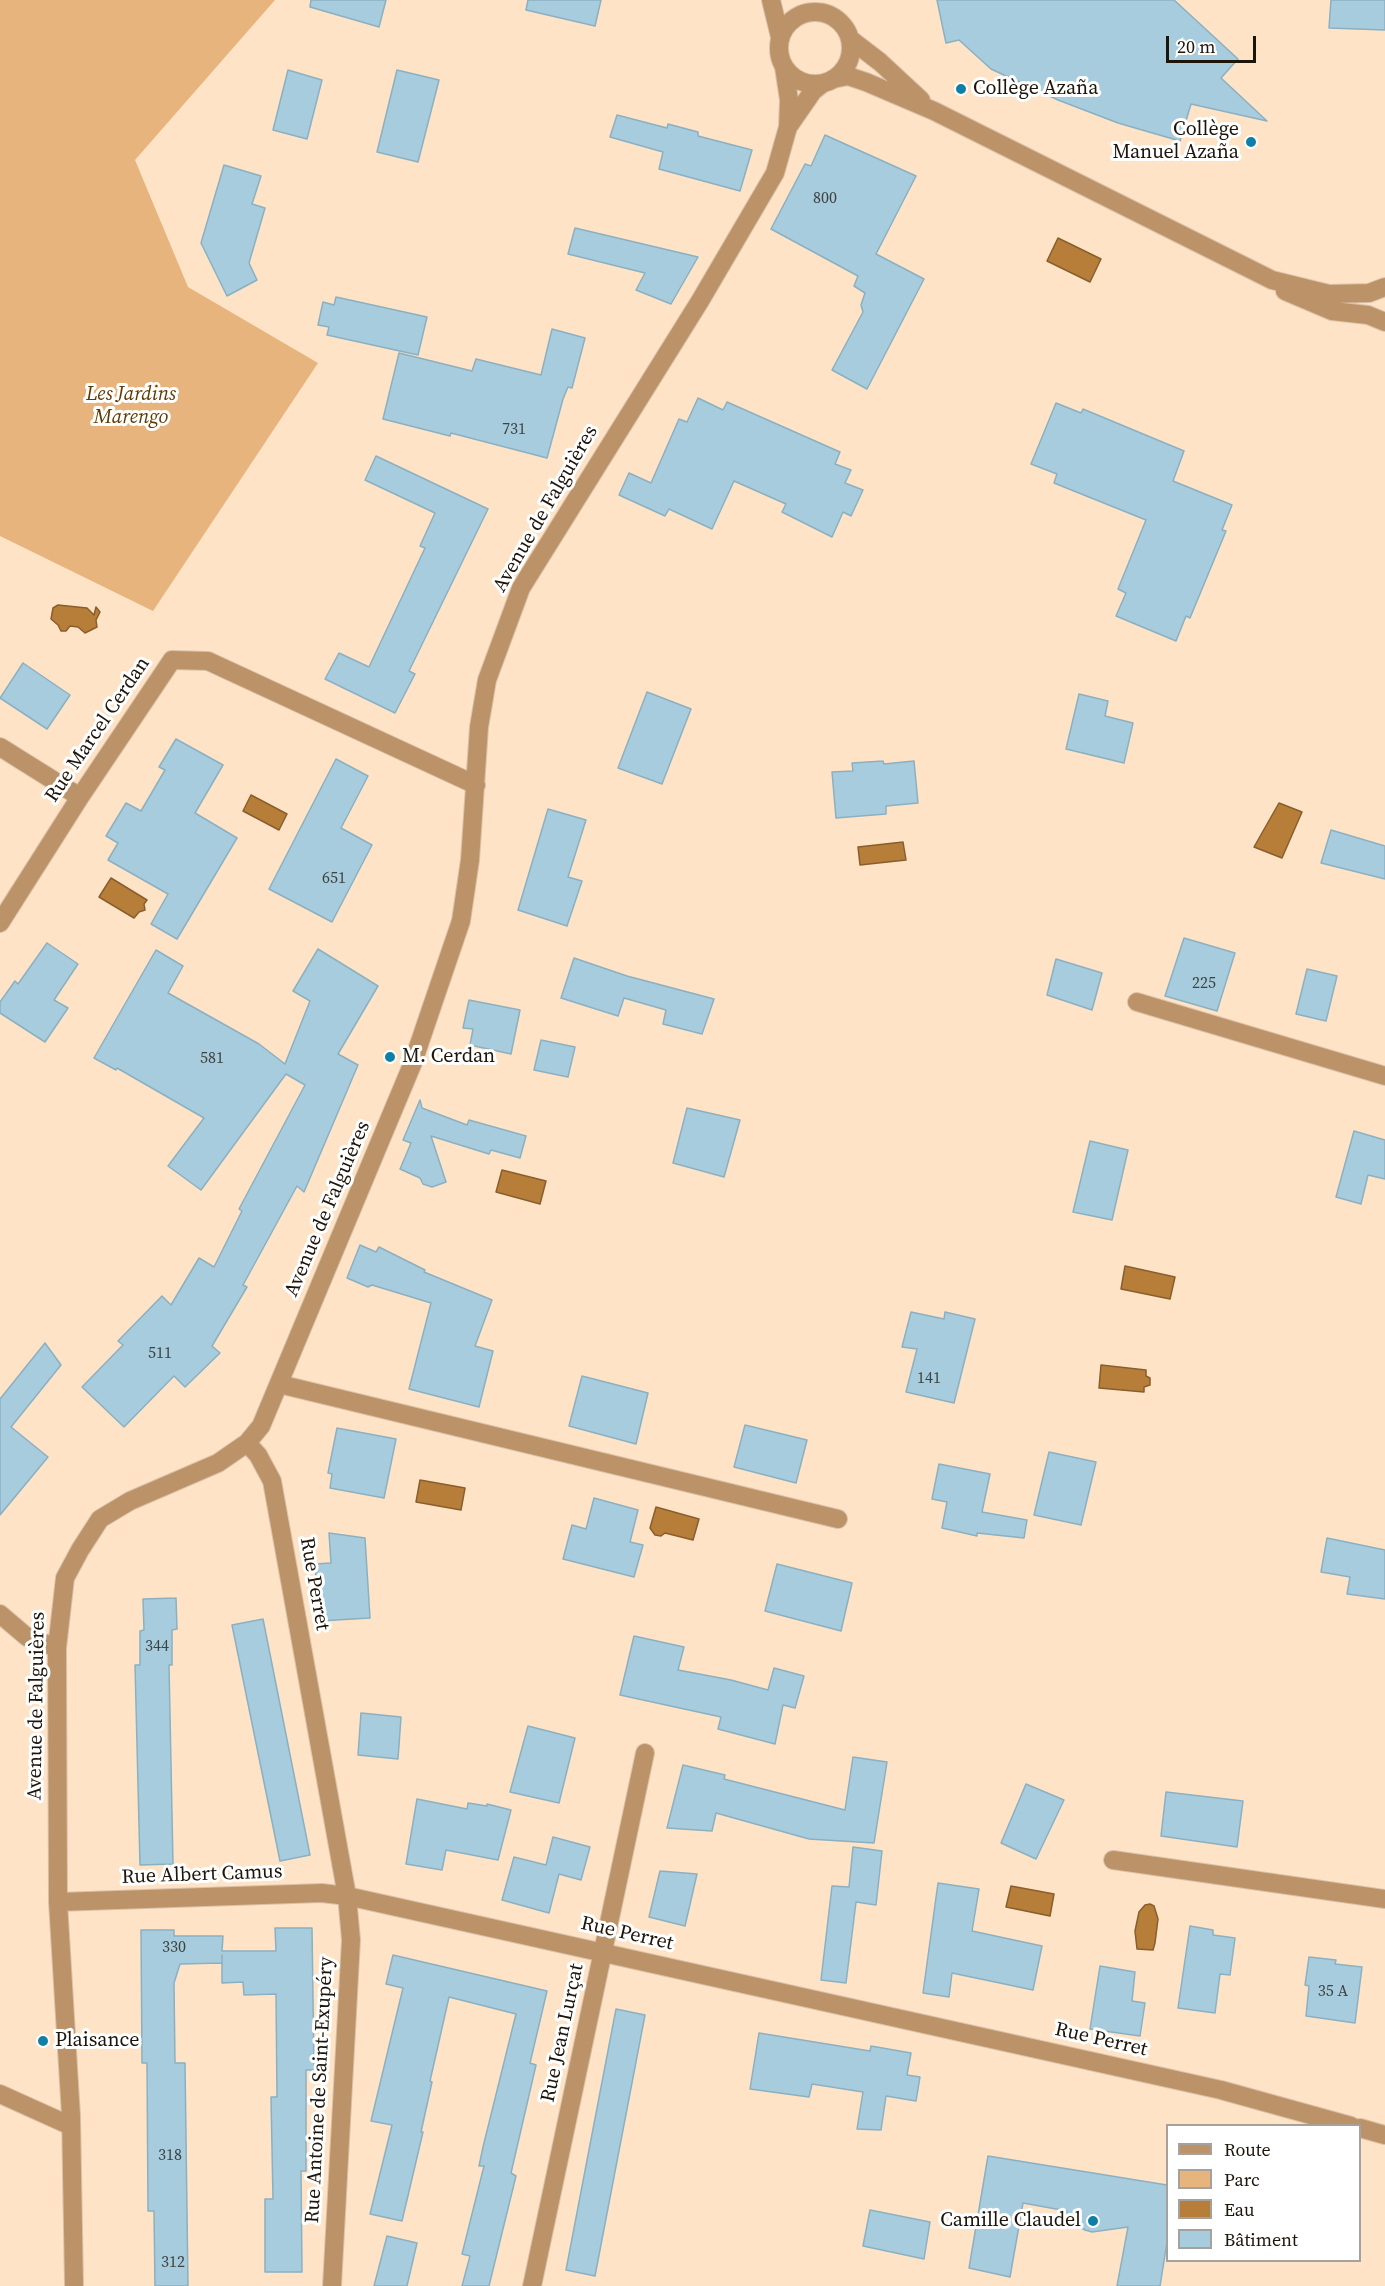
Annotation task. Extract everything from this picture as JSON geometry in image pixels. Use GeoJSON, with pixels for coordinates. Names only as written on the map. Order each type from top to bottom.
{"type":"FeatureCollection","features":[{"type":"Feature","properties":{"kind":"street"},"geometry":{"type":"LineString","coordinates":[[771,0],[780,37],[780,58],[784,67],[800,81],[811,84],[848,76],[866,82],[934,111],[1272,280],[1329,294],[1369,293],[1385,287]]}},
{"type":"Feature","properties":{"kind":"street"},"geometry":{"type":"LineString","coordinates":[[813,0],[826,13],[837,19],[845,28],[850,39],[849,62],[842,72],[828,82]]}},
{"type":"Feature","properties":{"kind":"street"},"geometry":{"type":"LineString","coordinates":[[780,37],[785,27],[803,13],[826,13]]}},
{"type":"Feature","properties":{"kind":"street"},"geometry":{"type":"LineString","coordinates":[[850,39],[880,62],[934,111]]}},
{"type":"Feature","properties":{"kind":"street","name":"Avenue de Falguières"},"geometry":{"type":"LineString","coordinates":[[74,2286],[71,2126],[58,1902],[57,1648],[65,1578],[100,1520],[130,1501],[218,1463],[247,1443],[261,1426],[412,1065],[461,921],[470,860],[479,727],[487,680],[521,588],[700,301],[775,173],[788,128],[789,100],[784,67]]}},
{"type":"Feature","properties":{"kind":"street","name":"Avenue de Falguières"},"geometry":{"type":"LineString","coordinates":[[788,128],[813,91],[828,82]]}},
{"type":"Feature","properties":{"kind":"street"},"geometry":{"type":"LineString","coordinates":[[1272,280],[1288,294],[1332,311],[1368,315],[1385,322]]}},
{"type":"Feature","properties":{"kind":"street","name":"Rue Marcel Cerdan"},"geometry":{"type":"LineString","coordinates":[[0,924],[80,797],[172,660],[208,661],[476,785]]}},
{"type":"Feature","properties":{"kind":"street"},"geometry":{"type":"LineString","coordinates":[[0,747],[80,797]]}},
{"type":"Feature","properties":{"kind":"street"},"geometry":{"type":"LineString","coordinates":[[1137,1002],[1385,1076]]}},
{"type":"Feature","properties":{"kind":"street"},"geometry":{"type":"LineString","coordinates":[[279,1384],[838,1519]]}},
{"type":"Feature","properties":{"kind":"street","name":"Rue Perret"},"geometry":{"type":"LineString","coordinates":[[247,1443],[258,1455],[272,1481],[347,1896],[1221,2090],[1344,2124]]}},
{"type":"Feature","properties":{"kind":"street"},"geometry":{"type":"LineString","coordinates":[[0,1614],[27,1636],[57,1648]]}},
{"type":"Feature","properties":{"kind":"street","name":"Rue Jean Lurçat"},"geometry":{"type":"LineString","coordinates":[[532,2286],[645,1753]]}},
{"type":"Feature","properties":{"kind":"street"},"geometry":{"type":"LineString","coordinates":[[1113,1860],[1385,1899]]}},
{"type":"Feature","properties":{"kind":"street","name":"Rue Albert Camus"},"geometry":{"type":"LineString","coordinates":[[58,1902],[322,1893],[347,1896]]}},
{"type":"Feature","properties":{"kind":"street","name":"Rue Antoine de Saint-Exupéry"},"geometry":{"type":"LineString","coordinates":[[332,2286],[351,1940],[347,1896]]}},
{"type":"Feature","properties":{"kind":"street"},"geometry":{"type":"LineString","coordinates":[[0,2094],[71,2126]]}},
{"type":"Feature","properties":{"kind":"street"},"geometry":{"type":"LineString","coordinates":[[1361,2129],[1385,2135]]}},
{"type":"Feature","properties":{"kind":"green space","name":"Les Jardins Marengo"},"geometry":{"type":"Polygon","coordinates":[[[0,0],[275,0],[135,160],[188,287],[318,363],[153,611],[0,536],[0,0]]]}},
{"type":"Feature","properties":{"kind":"water"},"geometry":{"type":"Polygon","coordinates":[[[1058,238],[1101,259],[1090,282],[1047,261],[1058,238]]]}},
{"type":"Feature","properties":{"kind":"water"},"geometry":{"type":"Polygon","coordinates":[[[58,605],[87,608],[94,615],[96,607],[100,612],[96,620],[97,627],[85,633],[78,627],[70,626],[66,631],[61,631],[51,619],[53,608],[58,605]]]}},
{"type":"Feature","properties":{"kind":"water"},"geometry":{"type":"Polygon","coordinates":[[[251,795],[287,814],[279,830],[243,811],[251,795]]]}},
{"type":"Feature","properties":{"kind":"water"},"geometry":{"type":"Polygon","coordinates":[[[1279,803],[1302,812],[1282,858],[1254,847],[1279,803]]]}},
{"type":"Feature","properties":{"kind":"water"},"geometry":{"type":"Polygon","coordinates":[[[903,842],[906,860],[860,865],[858,847],[903,842]]]}},
{"type":"Feature","properties":{"kind":"water"},"geometry":{"type":"Polygon","coordinates":[[[111,878],[147,900],[144,904],[145,910],[139,912],[134,918],[99,897],[111,878]]]}},
{"type":"Feature","properties":{"kind":"water"},"geometry":{"type":"Polygon","coordinates":[[[502,1170],[546,1181],[540,1204],[496,1192],[502,1170]]]}},
{"type":"Feature","properties":{"kind":"water"},"geometry":{"type":"Polygon","coordinates":[[[1125,1266],[1175,1277],[1170,1299],[1121,1289],[1125,1266]]]}},
{"type":"Feature","properties":{"kind":"water"},"geometry":{"type":"Polygon","coordinates":[[[1101,1365],[1146,1370],[1146,1376],[1150,1378],[1150,1385],[1144,1387],[1144,1392],[1099,1388],[1101,1365]]]}},
{"type":"Feature","properties":{"kind":"water"},"geometry":{"type":"Polygon","coordinates":[[[420,1480],[465,1488],[461,1510],[416,1502],[420,1480]]]}},
{"type":"Feature","properties":{"kind":"water"},"geometry":{"type":"Polygon","coordinates":[[[656,1507],[699,1519],[693,1540],[665,1533],[661,1536],[655,1535],[650,1528],[656,1507]]]}},
{"type":"Feature","properties":{"kind":"water"},"geometry":{"type":"Polygon","coordinates":[[[1011,1886],[1054,1894],[1050,1916],[1006,1907],[1011,1886]]]}},
{"type":"Feature","properties":{"kind":"water"},"geometry":{"type":"Polygon","coordinates":[[[1145,1905],[1154,1906],[1158,1919],[1153,1950],[1137,1949],[1135,1931],[1139,1912],[1145,1905]]]}},
{"type":"Feature","properties":{"kind":"building"},"geometry":{"type":"Polygon","coordinates":[[[311,0],[386,0],[379,27],[310,7],[311,0]]]}},
{"type":"Feature","properties":{"kind":"building"},"geometry":{"type":"Polygon","coordinates":[[[528,0],[601,0],[595,26],[526,10],[528,0]]]}},
{"type":"Feature","properties":{"kind":"building"},"geometry":{"type":"Polygon","coordinates":[[[937,0],[1174,0],[1238,59],[1221,78],[1267,121],[1191,104],[1180,141],[1118,123],[1058,100],[991,69],[959,40],[946,43],[937,0]]]}},
{"type":"Feature","properties":{"kind":"building"},"geometry":{"type":"Polygon","coordinates":[[[1331,0],[1385,0],[1385,30],[1329,28],[1331,0]]]}},
{"type":"Feature","properties":{"kind":"building"},"geometry":{"type":"Polygon","coordinates":[[[288,70],[322,80],[307,139],[273,130],[288,70]]]}},
{"type":"Feature","properties":{"kind":"building"},"geometry":{"type":"Polygon","coordinates":[[[397,70],[439,80],[418,162],[377,152],[397,70]]]}},
{"type":"Feature","properties":{"kind":"building"},"geometry":{"type":"Polygon","coordinates":[[[617,115],[667,128],[668,124],[698,132],[698,136],[752,150],[740,191],[659,169],[663,152],[610,137],[617,115]]]}},
{"type":"Feature","properties":{"kind":"building"},"geometry":{"type":"Polygon","coordinates":[[[825,135],[916,176],[876,254],[924,279],[867,389],[832,370],[863,312],[861,305],[865,293],[854,286],[858,276],[771,229],[805,164],[811,166],[825,135]]]}},
{"type":"Feature","properties":{"kind":"building"},"geometry":{"type":"Polygon","coordinates":[[[224,165],[261,176],[252,204],[265,208],[249,263],[257,280],[227,296],[201,243],[224,165]]]}},
{"type":"Feature","properties":{"kind":"building"},"geometry":{"type":"Polygon","coordinates":[[[575,228],[698,257],[671,304],[636,290],[645,273],[568,254],[575,228]]]}},
{"type":"Feature","properties":{"kind":"building"},"geometry":{"type":"Polygon","coordinates":[[[336,297],[427,317],[418,355],[327,335],[329,327],[318,325],[323,302],[334,305],[336,297]]]}},
{"type":"Feature","properties":{"kind":"building"},"geometry":{"type":"Polygon","coordinates":[[[552,329],[585,338],[572,388],[568,387],[563,399],[547,458],[451,433],[450,436],[383,419],[399,353],[472,371],[476,359],[541,375],[552,329]]]}},
{"type":"Feature","properties":{"kind":"building"},"geometry":{"type":"Polygon","coordinates":[[[698,398],[723,410],[727,402],[840,452],[835,464],[851,470],[845,483],[863,490],[851,516],[843,512],[832,537],[782,512],[786,504],[734,481],[712,529],[669,509],[665,516],[619,495],[629,473],[651,483],[679,419],[687,422],[698,398]]]}},
{"type":"Feature","properties":{"kind":"building"},"geometry":{"type":"Polygon","coordinates":[[[1056,403],[1081,413],[1083,409],[1184,451],[1173,481],[1232,505],[1222,530],[1226,531],[1190,618],[1186,616],[1176,641],[1116,616],[1126,593],[1118,589],[1146,520],[1054,483],[1057,474],[1031,464],[1056,403]]]}},
{"type":"Feature","properties":{"kind":"building"},"geometry":{"type":"Polygon","coordinates":[[[376,456],[488,509],[409,671],[415,674],[395,713],[325,679],[339,653],[369,667],[425,548],[420,546],[435,513],[365,480],[376,456]]]}},
{"type":"Feature","properties":{"kind":"building"},"geometry":{"type":"Polygon","coordinates":[[[23,663],[70,695],[47,729],[0,698],[23,663]]]}},
{"type":"Feature","properties":{"kind":"building"},"geometry":{"type":"Polygon","coordinates":[[[647,692],[691,709],[662,784],[618,768],[647,692]]]}},
{"type":"Feature","properties":{"kind":"building"},"geometry":{"type":"Polygon","coordinates":[[[1079,694],[1108,701],[1105,716],[1133,723],[1124,763],[1066,749],[1079,694]]]}},
{"type":"Feature","properties":{"kind":"building"},"geometry":{"type":"Polygon","coordinates":[[[176,739],[223,765],[195,813],[237,838],[177,939],[151,924],[168,894],[108,860],[118,843],[106,836],[126,803],[141,811],[165,770],[159,767],[176,739]]]}},
{"type":"Feature","properties":{"kind":"building"},"geometry":{"type":"Polygon","coordinates":[[[336,759],[368,776],[341,828],[372,845],[332,922],[269,889],[336,759]]]}},
{"type":"Feature","properties":{"kind":"building"},"geometry":{"type":"Polygon","coordinates":[[[883,761],[884,764],[914,761],[918,803],[886,806],[886,814],[836,818],[832,772],[853,771],[852,763],[883,761]]]}},
{"type":"Feature","properties":{"kind":"building"},"geometry":{"type":"Polygon","coordinates":[[[548,809],[586,820],[568,877],[582,881],[567,926],[518,910],[548,809]]]}},
{"type":"Feature","properties":{"kind":"building"},"geometry":{"type":"Polygon","coordinates":[[[1331,830],[1385,846],[1385,879],[1321,863],[1331,830]]]}},
{"type":"Feature","properties":{"kind":"building"},"geometry":{"type":"Polygon","coordinates":[[[1184,938],[1235,953],[1217,1011],[1165,996],[1184,938]]]}},
{"type":"Feature","properties":{"kind":"building"},"geometry":{"type":"Polygon","coordinates":[[[47,943],[78,964],[54,1000],[68,1008],[45,1042],[0,1013],[0,1002],[15,981],[18,984],[47,943]]]}},
{"type":"Feature","properties":{"kind":"building"},"geometry":{"type":"Polygon","coordinates":[[[318,949],[378,986],[338,1054],[358,1065],[304,1192],[297,1186],[243,1285],[247,1287],[212,1346],[220,1353],[185,1387],[174,1376],[124,1427],[82,1387],[123,1345],[118,1341],[162,1296],[171,1305],[199,1258],[214,1267],[242,1211],[239,1209],[305,1085],[286,1074],[201,1190],[168,1166],[204,1118],[117,1068],[116,1070],[94,1058],[156,950],[183,966],[168,993],[259,1044],[285,1064],[310,1001],[293,991],[318,949]]]}},
{"type":"Feature","properties":{"kind":"building"},"geometry":{"type":"Polygon","coordinates":[[[574,958],[627,976],[714,999],[702,1034],[663,1024],[666,1010],[624,998],[618,1016],[561,998],[574,958]]]}},
{"type":"Feature","properties":{"kind":"building"},"geometry":{"type":"Polygon","coordinates":[[[1056,959],[1102,973],[1092,1010],[1047,995],[1056,959]]]}},
{"type":"Feature","properties":{"kind":"building"},"geometry":{"type":"Polygon","coordinates":[[[1307,969],[1337,976],[1326,1021],[1296,1014],[1307,969]]]}},
{"type":"Feature","properties":{"kind":"building"},"geometry":{"type":"Polygon","coordinates":[[[469,1000],[520,1010],[511,1054],[470,1045],[473,1029],[463,1028],[469,1000]]]}},
{"type":"Feature","properties":{"kind":"building"},"geometry":{"type":"Polygon","coordinates":[[[541,1040],[575,1047],[568,1077],[534,1070],[541,1040]]]}},
{"type":"Feature","properties":{"kind":"building"},"geometry":{"type":"Polygon","coordinates":[[[420,1100],[422,1108],[467,1125],[469,1120],[526,1136],[520,1158],[491,1150],[489,1154],[431,1136],[446,1182],[432,1187],[423,1184],[420,1178],[400,1169],[411,1143],[403,1140],[420,1100]]]}},
{"type":"Feature","properties":{"kind":"building"},"geometry":{"type":"Polygon","coordinates":[[[687,1108],[740,1120],[724,1177],[673,1163],[687,1108]]]}},
{"type":"Feature","properties":{"kind":"building"},"geometry":{"type":"Polygon","coordinates":[[[1354,1131],[1385,1140],[1385,1179],[1368,1175],[1361,1204],[1336,1197],[1354,1131]]]}},
{"type":"Feature","properties":{"kind":"building"},"geometry":{"type":"Polygon","coordinates":[[[1090,1141],[1128,1150],[1112,1220],[1073,1212],[1090,1141]]]}},
{"type":"Feature","properties":{"kind":"building"},"geometry":{"type":"Polygon","coordinates":[[[360,1245],[376,1252],[379,1247],[425,1270],[424,1272],[492,1300],[475,1346],[493,1351],[479,1407],[409,1389],[431,1303],[372,1285],[368,1287],[347,1278],[360,1245]]]}},
{"type":"Feature","properties":{"kind":"building"},"geometry":{"type":"Polygon","coordinates":[[[911,1312],[944,1319],[945,1312],[975,1319],[954,1403],[906,1392],[917,1349],[902,1347],[911,1312]]]}},
{"type":"Feature","properties":{"kind":"building"},"geometry":{"type":"Polygon","coordinates":[[[45,1343],[61,1365],[11,1427],[48,1457],[0,1515],[0,1399],[45,1343]]]}},
{"type":"Feature","properties":{"kind":"building"},"geometry":{"type":"Polygon","coordinates":[[[582,1376],[648,1393],[636,1444],[569,1426],[582,1376]]]}},
{"type":"Feature","properties":{"kind":"building"},"geometry":{"type":"Polygon","coordinates":[[[745,1425],[807,1440],[796,1483],[734,1467],[745,1425]]]}},
{"type":"Feature","properties":{"kind":"building"},"geometry":{"type":"Polygon","coordinates":[[[337,1428],[396,1439],[384,1498],[330,1488],[332,1474],[328,1473],[337,1428]]]}},
{"type":"Feature","properties":{"kind":"building"},"geometry":{"type":"Polygon","coordinates":[[[1049,1452],[1096,1462],[1081,1525],[1034,1515],[1049,1452]]]}},
{"type":"Feature","properties":{"kind":"building"},"geometry":{"type":"Polygon","coordinates":[[[939,1464],[990,1474],[982,1512],[1027,1520],[1024,1538],[977,1533],[977,1536],[942,1528],[947,1502],[932,1499],[939,1464]]]}},
{"type":"Feature","properties":{"kind":"building"},"geometry":{"type":"Polygon","coordinates":[[[594,1498],[638,1510],[630,1542],[643,1545],[634,1577],[563,1559],[572,1525],[586,1529],[594,1498]]]}},
{"type":"Feature","properties":{"kind":"building"},"geometry":{"type":"Polygon","coordinates":[[[329,1533],[365,1538],[370,1618],[319,1621],[315,1564],[331,1563],[329,1533]]]}},
{"type":"Feature","properties":{"kind":"building"},"geometry":{"type":"Polygon","coordinates":[[[1327,1538],[1385,1550],[1385,1599],[1347,1594],[1350,1577],[1321,1572],[1327,1538]]]}},
{"type":"Feature","properties":{"kind":"building"},"geometry":{"type":"Polygon","coordinates":[[[777,1564],[852,1583],[841,1631],[765,1611],[777,1564]]]}},
{"type":"Feature","properties":{"kind":"building"},"geometry":{"type":"Polygon","coordinates":[[[176,1598],[177,1629],[172,1630],[172,1665],[169,1665],[173,1864],[140,1865],[135,1665],[140,1665],[140,1631],[144,1630],[143,1599],[176,1598]]]}},
{"type":"Feature","properties":{"kind":"building"},"geometry":{"type":"Polygon","coordinates":[[[263,1619],[310,1855],[280,1861],[232,1625],[263,1619]]]}},
{"type":"Feature","properties":{"kind":"building"},"geometry":{"type":"Polygon","coordinates":[[[634,1636],[684,1647],[678,1670],[768,1690],[774,1668],[804,1676],[795,1708],[783,1705],[775,1744],[718,1729],[721,1717],[620,1695],[634,1636]]]}},
{"type":"Feature","properties":{"kind":"building"},"geometry":{"type":"Polygon","coordinates":[[[361,1713],[401,1717],[398,1759],[358,1755],[361,1713]]]}},
{"type":"Feature","properties":{"kind":"building"},"geometry":{"type":"Polygon","coordinates":[[[528,1726],[575,1738],[559,1803],[510,1792],[528,1726]]]}},
{"type":"Feature","properties":{"kind":"building"},"geometry":{"type":"Polygon","coordinates":[[[853,1757],[887,1762],[874,1843],[809,1839],[716,1813],[712,1831],[667,1828],[683,1765],[725,1775],[724,1779],[845,1810],[853,1757]]]}},
{"type":"Feature","properties":{"kind":"building"},"geometry":{"type":"Polygon","coordinates":[[[1026,1784],[1064,1800],[1036,1859],[1001,1843],[1026,1784]]]}},
{"type":"Feature","properties":{"kind":"building"},"geometry":{"type":"Polygon","coordinates":[[[1166,1792],[1243,1801],[1237,1847],[1161,1836],[1166,1792]]]}},
{"type":"Feature","properties":{"kind":"building"},"geometry":{"type":"Polygon","coordinates":[[[417,1799],[467,1809],[468,1803],[487,1806],[487,1804],[511,1810],[498,1860],[446,1850],[442,1870],[406,1864],[417,1799]]]}},
{"type":"Feature","properties":{"kind":"building"},"geometry":{"type":"Polygon","coordinates":[[[553,1837],[590,1847],[581,1880],[559,1874],[549,1913],[502,1900],[514,1857],[546,1865],[553,1837]]]}},
{"type":"Feature","properties":{"kind":"building"},"geometry":{"type":"Polygon","coordinates":[[[853,1847],[882,1851],[876,1905],[856,1902],[846,1983],[821,1980],[832,1886],[849,1887],[853,1847]]]}},
{"type":"Feature","properties":{"kind":"building"},"geometry":{"type":"Polygon","coordinates":[[[660,1871],[697,1874],[685,1926],[649,1917],[660,1871]]]}},
{"type":"Feature","properties":{"kind":"building"},"geometry":{"type":"Polygon","coordinates":[[[938,1883],[979,1889],[972,1931],[1042,1946],[1033,1990],[952,1973],[949,1997],[923,1993],[938,1883]]]}},
{"type":"Feature","properties":{"kind":"building"},"geometry":{"type":"Polygon","coordinates":[[[1190,1926],[1213,1930],[1213,1935],[1235,1938],[1230,1975],[1220,1974],[1215,2013],[1178,2008],[1190,1926]]]}},
{"type":"Feature","properties":{"kind":"building"},"geometry":{"type":"Polygon","coordinates":[[[275,1928],[312,1928],[314,2070],[306,2070],[306,2171],[301,2171],[302,2272],[265,2272],[265,2199],[273,2199],[271,2097],[277,2097],[276,1994],[244,1995],[243,1982],[222,1983],[222,1963],[180,1964],[174,1983],[175,2063],[185,2063],[188,2286],[155,2286],[154,2211],[148,2211],[147,2063],[142,2063],[141,1930],[174,1930],[174,1936],[223,1936],[222,1951],[276,1951],[275,1928]]]}},
{"type":"Feature","properties":{"kind":"building"},"geometry":{"type":"Polygon","coordinates":[[[393,1955],[547,1991],[530,2063],[536,2065],[511,2173],[516,2176],[489,2286],[462,2286],[470,2256],[462,2254],[484,2166],[479,2166],[483,2147],[516,2014],[449,1997],[430,2081],[432,2082],[421,2132],[423,2132],[402,2221],[370,2214],[392,2125],[371,2121],[403,1988],[386,1984],[393,1955]]]}},
{"type":"Feature","properties":{"kind":"building"},"geometry":{"type":"Polygon","coordinates":[[[1309,1957],[1336,1960],[1335,1964],[1362,1967],[1355,2023],[1306,2016],[1309,1986],[1305,1985],[1309,1957]]]}},
{"type":"Feature","properties":{"kind":"building"},"geometry":{"type":"Polygon","coordinates":[[[1100,1966],[1135,1972],[1132,2001],[1145,2003],[1140,2036],[1090,2029],[1100,1966]]]}},
{"type":"Feature","properties":{"kind":"building"},"geometry":{"type":"Polygon","coordinates":[[[616,2009],[645,2015],[595,2276],[566,2270],[616,2009]]]}},
{"type":"Feature","properties":{"kind":"building"},"geometry":{"type":"Polygon","coordinates":[[[759,2033],[870,2051],[871,2046],[911,2053],[907,2075],[920,2077],[916,2101],[886,2096],[881,2130],[857,2129],[863,2092],[812,2084],[809,2097],[750,2089],[759,2033]]]}},
{"type":"Feature","properties":{"kind":"building","name":"Camille Claudel"},"geometry":{"type":"Polygon","coordinates":[[[988,2156],[1166,2185],[1166,2248],[1160,2286],[1117,2286],[1128,2227],[1092,2232],[1066,2218],[1067,2211],[1023,2203],[1010,2277],[969,2268],[988,2156]]]}},
{"type":"Feature","properties":{"kind":"building"},"geometry":{"type":"Polygon","coordinates":[[[870,2210],[930,2222],[924,2259],[863,2246],[870,2210]]]}},
{"type":"Feature","properties":{"kind":"building"},"geometry":{"type":"Polygon","coordinates":[[[387,2236],[417,2243],[407,2286],[374,2286],[387,2236]]]}},
{"type":"Feature","properties":{"kind":"place","name":"Collège Azaña"},"geometry":{"type":"Point","coordinates":[961,89]}},
{"type":"Feature","properties":{"kind":"place","name":"Collège Manuel Azaña"},"geometry":{"type":"Point","coordinates":[1251,142]}},
{"type":"Feature","properties":{"kind":"place","name":"M. Cerdan"},"geometry":{"type":"Point","coordinates":[390,1057]}},
{"type":"Feature","properties":{"kind":"place","name":"Plaisance"},"geometry":{"type":"Point","coordinates":[43,2041]}},
{"type":"Feature","properties":{"kind":"place","name":"Camille Claudel"},"geometry":{"type":"Point","coordinates":[1093,2221]}}]}
